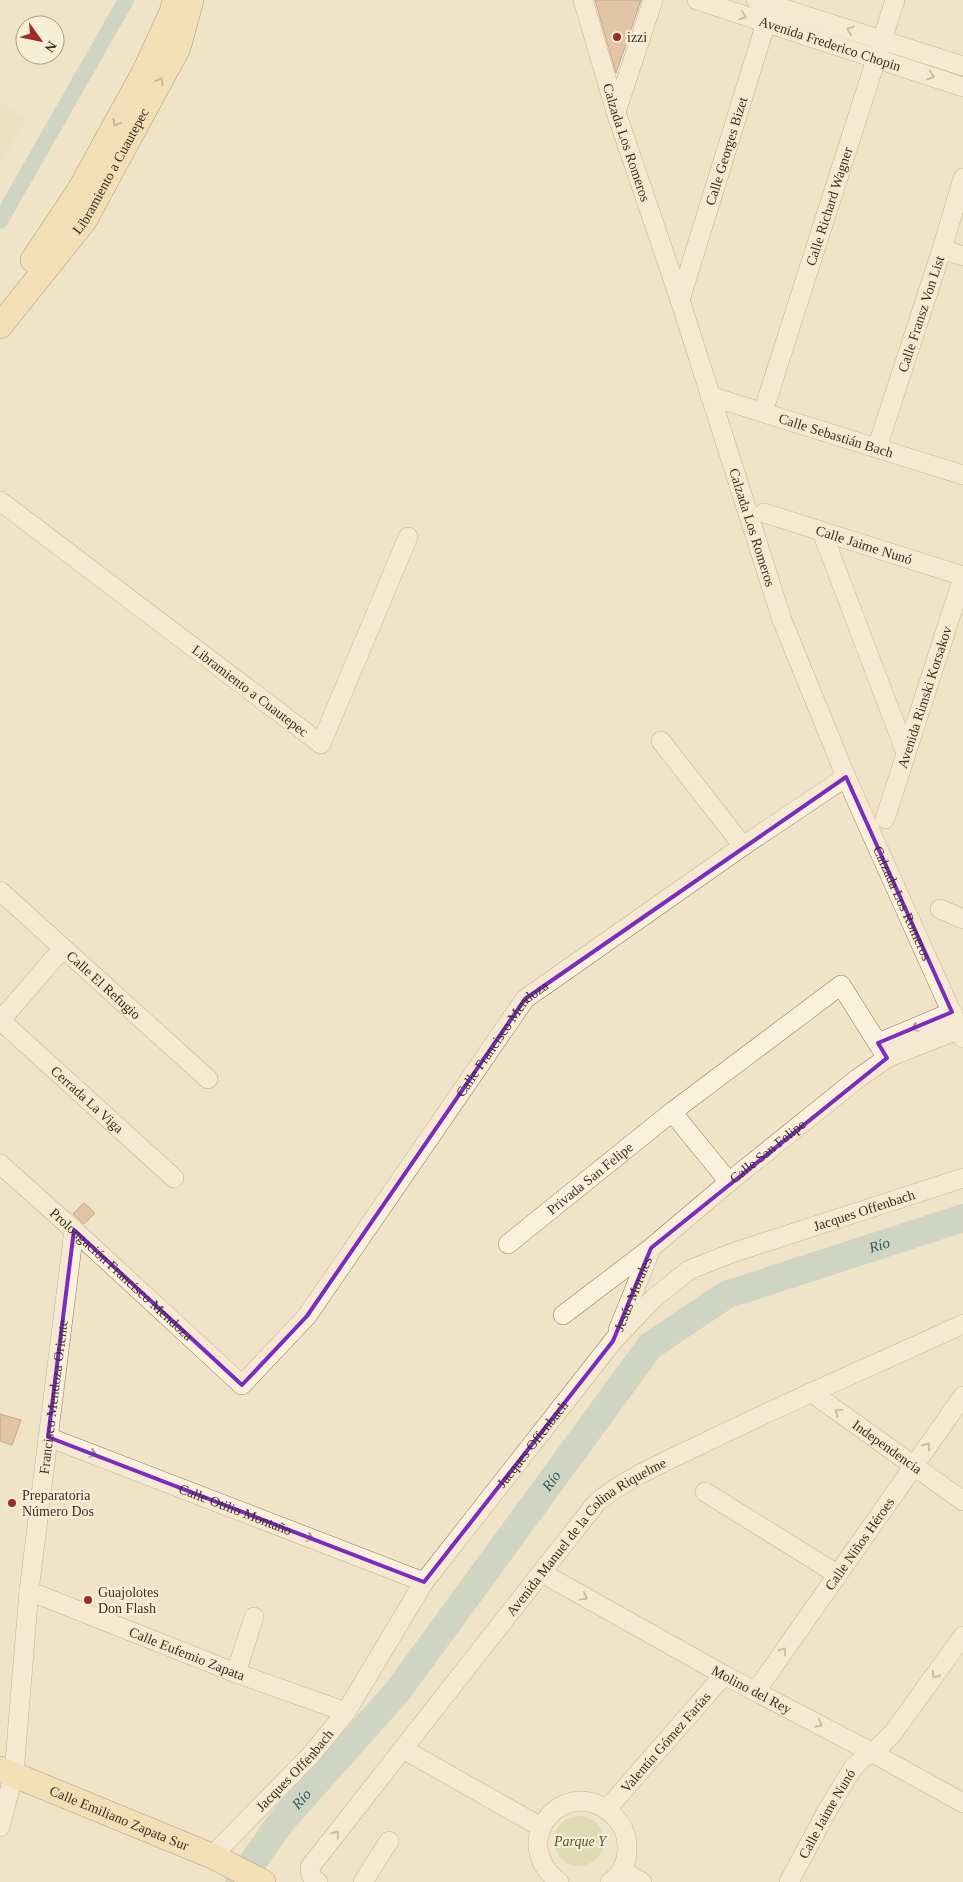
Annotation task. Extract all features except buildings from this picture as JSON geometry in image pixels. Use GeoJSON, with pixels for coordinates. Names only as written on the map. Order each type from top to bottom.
{"type":"FeatureCollection","features":[{"type":"Feature","properties":{"kind":"main road","name":"Libramiento a Cuautepec"},"geometry":{"type":"LineString","coordinates":[[0,300],[38,254],[79,191],[144,71],[172,12],[175,0]]}},
{"type":"Feature","properties":{"kind":"main road","name":"Libramiento a Cuautepec"},"geometry":{"type":"LineString","coordinates":[[0,326],[84,221],[178,48],[191,0]]}},
{"type":"Feature","properties":{"kind":"main road","name":"Calle Emiliano Zapata Sur"},"geometry":{"type":"LineString","coordinates":[[7,1771],[218,1859],[263,1882]]}},
{"type":"Feature","properties":{"kind":"street","name":"Calzada Los Romeros"},"geometry":{"type":"LineString","coordinates":[[583,0],[616,112],[680,300],[782,620],[846,778],[958,1026]]}},
{"type":"Feature","properties":{"kind":"street"},"geometry":{"type":"LineString","coordinates":[[616,112],[653,0]]}},
{"type":"Feature","properties":{"kind":"street","name":"Avenida Frederico Chopin"},"geometry":{"type":"LineString","coordinates":[[697,0],[963,87]]}},
{"type":"Feature","properties":{"kind":"street","name":"Calle Richard Wagner"},"geometry":{"type":"LineString","coordinates":[[763,412],[895,0]]}},
{"type":"Feature","properties":{"kind":"street","name":"Avenida Frederico Chopin"},"geometry":{"type":"LineString","coordinates":[[767,2],[963,66]]}},
{"type":"Feature","properties":{"kind":"street","name":"Calle Georges Bizet"},"geometry":{"type":"LineString","coordinates":[[680,300],[766,24],[767,2]]}},
{"type":"Feature","properties":{"kind":"street","name":"Calle Fransz Von List"},"geometry":{"type":"LineString","coordinates":[[877,448],[942,249],[963,178]]}},
{"type":"Feature","properties":{"kind":"street"},"geometry":{"type":"LineString","coordinates":[[942,249],[963,256]]}},
{"type":"Feature","properties":{"kind":"street","name":"Calle Sebastián Bach"},"geometry":{"type":"LineString","coordinates":[[710,396],[963,475]]}},
{"type":"Feature","properties":{"kind":"street","name":"Libramiento a Cuautepec"},"geometry":{"type":"LineString","coordinates":[[0,501],[321,744],[408,538]]}},
{"type":"Feature","properties":{"kind":"street","name":"Calle Jaime Nunó"},"geometry":{"type":"LineString","coordinates":[[764,513],[963,576]]}},
{"type":"Feature","properties":{"kind":"street"},"geometry":{"type":"LineString","coordinates":[[822,532],[906,753]]}},
{"type":"Feature","properties":{"kind":"street","name":"Avenida Rimski Korsakov"},"geometry":{"type":"LineString","coordinates":[[885,818],[963,576]]}},
{"type":"Feature","properties":{"kind":"street"},"geometry":{"type":"LineString","coordinates":[[661,741],[743,846]]}},
{"type":"Feature","properties":{"kind":"street","name":"Calle Francisco Mendoza"},"geometry":{"type":"LineString","coordinates":[[242,1385],[307,1316],[525,999],[743,846],[846,778]]}},
{"type":"Feature","properties":{"kind":"street","name":"Calle El Refugio"},"geometry":{"type":"LineString","coordinates":[[0,891],[208,1079]]}},
{"type":"Feature","properties":{"kind":"street"},"geometry":{"type":"LineString","coordinates":[[940,909],[963,918]]}},
{"type":"Feature","properties":{"kind":"street"},"geometry":{"type":"LineString","coordinates":[[0,1021],[63,948]]}},
{"type":"Feature","properties":{"kind":"street"},"geometry":{"type":"LineString","coordinates":[[729,1182],[672,1112],[841,985],[882,1051]]}},
{"type":"Feature","properties":{"kind":"street","name":"Cerrada La Viga"},"geometry":{"type":"LineString","coordinates":[[0,1021],[174,1178]]}},
{"type":"Feature","properties":{"kind":"street","name":"Calle San Felipe"},"geometry":{"type":"LineString","coordinates":[[651,1248],[729,1182],[857,1079],[882,1051],[958,1026]]}},
{"type":"Feature","properties":{"kind":"street","name":"Privada San Felipe"},"geometry":{"type":"LineString","coordinates":[[508,1244],[672,1112]]}},
{"type":"Feature","properties":{"kind":"street","name":"Prolongación Francisco Mendoza"},"geometry":{"type":"LineString","coordinates":[[0,1164],[242,1385]]}},
{"type":"Feature","properties":{"kind":"street","name":"Jacques Offenbach"},"geometry":{"type":"LineString","coordinates":[[218,1859],[310,1756],[346,1712],[424,1582],[613,1341],[654,1298],[689,1270],[732,1253],[963,1178]]}},
{"type":"Feature","properties":{"kind":"street","name":"Francisco Mendoza Oriente"},"geometry":{"type":"LineString","coordinates":[[0,1827],[74,1230]]}},
{"type":"Feature","properties":{"kind":"street"},"geometry":{"type":"LineString","coordinates":[[563,1315],[651,1248]]}},
{"type":"Feature","properties":{"kind":"street","name":"Jesús Morales"},"geometry":{"type":"LineString","coordinates":[[613,1341],[651,1248]]}},
{"type":"Feature","properties":{"kind":"street","name":"Avenida Manuel de la Colina Riquelme"},"geometry":{"type":"LineString","coordinates":[[314,1878],[310,1867],[597,1502],[615,1488],[811,1392],[963,1324]]}},
{"type":"Feature","properties":{"kind":"street","name":"Independencia"},"geometry":{"type":"LineString","coordinates":[[811,1392],[963,1501]]}},
{"type":"Feature","properties":{"kind":"street","name":"Calle Niños Héroes"},"geometry":{"type":"LineString","coordinates":[[756,1691],[912,1466],[963,1396]]}},
{"type":"Feature","properties":{"kind":"street","name":"Calle Otilio Montaño"},"geometry":{"type":"LineString","coordinates":[[48,1437],[424,1582]]}},
{"type":"Feature","properties":{"kind":"street"},"geometry":{"type":"LineString","coordinates":[[705,1492],[837,1574]]}},
{"type":"Feature","properties":{"kind":"street","name":"Molino del Rey"},"geometry":{"type":"LineString","coordinates":[[542,1573],[724,1675],[873,1753],[963,1803]]}},
{"type":"Feature","properties":{"kind":"street","name":"Calle Eufemio Zapata"},"geometry":{"type":"LineString","coordinates":[[29,1591],[236,1673],[346,1712]]}},
{"type":"Feature","properties":{"kind":"street"},"geometry":{"type":"LineString","coordinates":[[236,1673],[254,1617]]}},
{"type":"Feature","properties":{"kind":"street","name":"Calle Jaime Nunó"},"geometry":{"type":"LineString","coordinates":[[789,1882],[828,1809],[854,1768],[863,1758],[873,1753],[905,1717],[963,1636]]}},
{"type":"Feature","properties":{"kind":"street","name":"Valentín Gómez Farías"},"geometry":{"type":"LineString","coordinates":[[607,1809],[724,1675]]}},
{"type":"Feature","properties":{"kind":"street"},"geometry":{"type":"LineString","coordinates":[[402,1749],[541,1827]]}},
{"type":"Feature","properties":{"kind":"street"},"geometry":{"type":"LineString","coordinates":[[552,1880],[541,1860],[538,1845],[541,1827],[552,1811],[569,1803],[588,1802],[607,1809],[620,1822],[626,1837],[628,1855],[616,1876],[642,1882]]}},
{"type":"Feature","properties":{"kind":"street"},"geometry":{"type":"LineString","coordinates":[[363,1882],[389,1841]]}},
{"type":"Feature","properties":{"kind":"highlighted area"},"geometry":{"type":"Polygon","coordinates":[[[846,777],[952,1012],[878,1043],[887,1058],[651,1248],[613,1341],[424,1582],[48,1437],[74,1230],[242,1385],[307,1316],[525,999],[846,777]]]}},
{"type":"Feature","properties":{"kind":"shaded area"},"geometry":{"type":"Polygon","coordinates":[[[0,101],[26,119],[0,164],[0,101]]]}},
{"type":"Feature","properties":{"kind":"green space","name":"Parque Y"},"geometry":{"type":"Polygon","coordinates":[[[574,1816],[584,1816],[597,1823],[604,1836],[604,1846],[597,1859],[584,1866],[574,1866],[565,1862],[558,1855],[554,1846],[554,1836],[558,1827],[565,1820],[574,1816]]]}},
{"type":"Feature","properties":{"kind":"waterway"},"geometry":{"type":"LineString","coordinates":[[0,221],[126,0]]}},
{"type":"Feature","properties":{"kind":"waterway","name":"Río"},"geometry":{"type":"LineString","coordinates":[[239,1882],[280,1823],[397,1692],[650,1346],[726,1295],[963,1218]]}},
{"type":"Feature","properties":{"kind":"place","name":"izzi"},"geometry":{"type":"Point","coordinates":[617,37]}},
{"type":"Feature","properties":{"kind":"place","name":"Preparatoria Número Dos"},"geometry":{"type":"Point","coordinates":[12,1503]}},
{"type":"Feature","properties":{"kind":"place","name":"Guajolotes Don Flash"},"geometry":{"type":"Point","coordinates":[88,1600]}}]}
